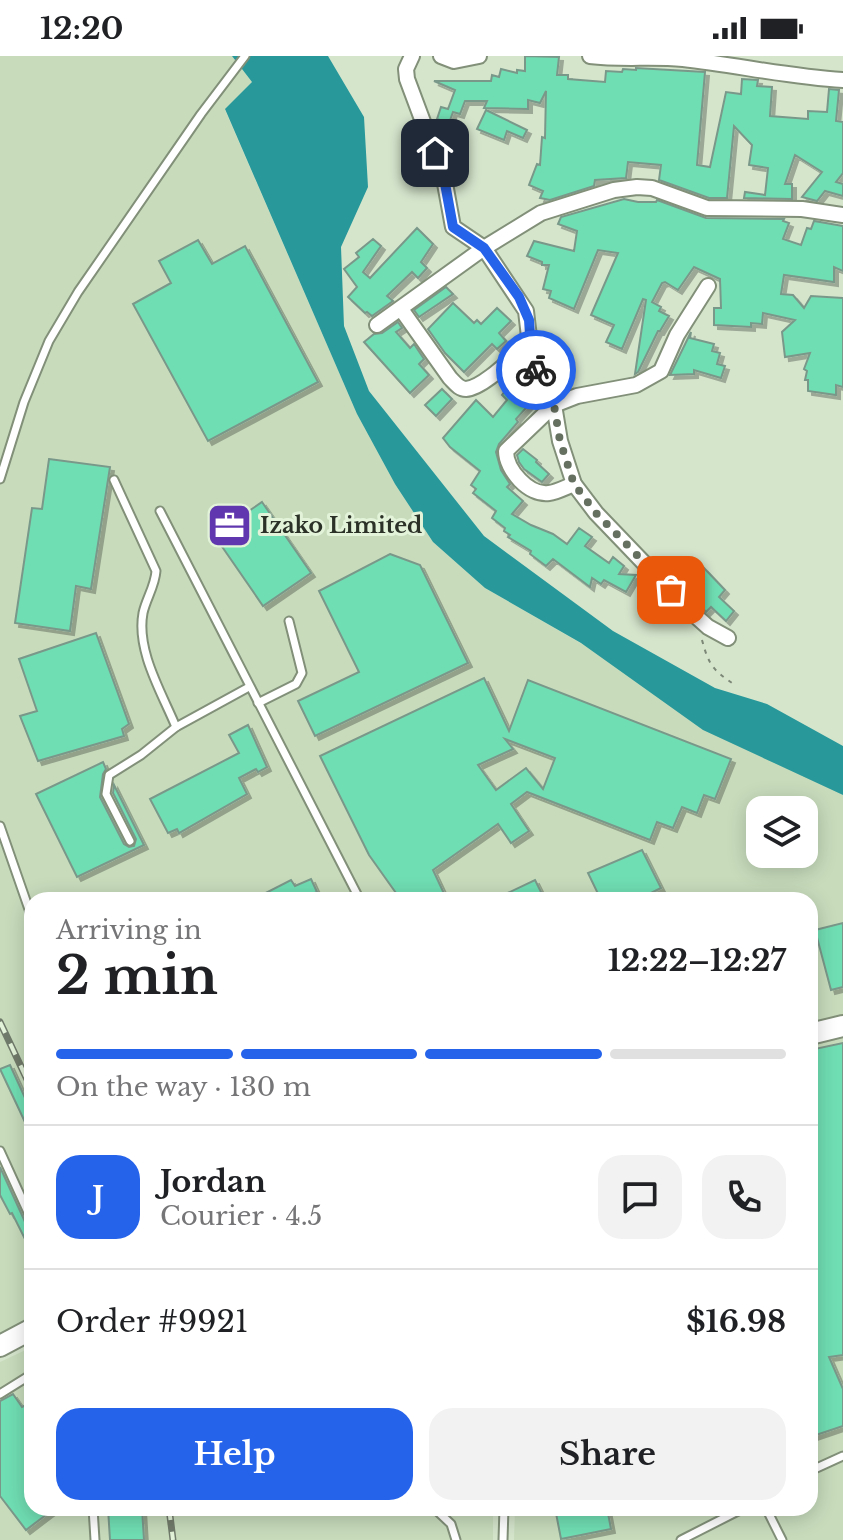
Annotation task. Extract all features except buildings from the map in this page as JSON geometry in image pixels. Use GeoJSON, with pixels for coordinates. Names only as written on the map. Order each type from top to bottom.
{"type":"FeatureCollection","features":[{"type":"Feature","properties":{"kind":"street"},"geometry":{"type":"LineString","coordinates":[[412,56],[406,69],[407,79],[444,178],[453,227],[484,248],[526,311],[532,363],[554,405],[560,441],[574,484],[596,513],[689,610],[708,627],[728,638]]}},
{"type":"Feature","properties":{"kind":"street"},"geometry":{"type":"LineString","coordinates":[[441,56],[454,61],[479,56]]}},
{"type":"Feature","properties":{"kind":"street"},"geometry":{"type":"LineString","coordinates":[[590,56],[676,58],[807,78],[843,80]]}},
{"type":"Feature","properties":{"kind":"street"},"geometry":{"type":"LineString","coordinates":[[377,325],[484,248],[541,213],[614,190],[637,187],[661,191],[707,208],[802,209],[843,215]]}},
{"type":"Feature","properties":{"kind":"street"},"geometry":{"type":"LineString","coordinates":[[574,484],[550,493],[537,493],[511,471],[506,451],[554,405],[577,396],[636,385],[661,371],[677,335],[708,286]]}},
{"type":"Feature","properties":{"kind":"street"},"geometry":{"type":"LineString","coordinates":[[401,309],[450,378],[458,387],[465,389],[480,384],[531,342]]}},
{"type":"Feature","properties":{"kind":"street"},"geometry":{"type":"LineString","coordinates":[[818,1032],[843,1026]]}},
{"type":"Feature","properties":{"kind":"street"},"geometry":{"type":"LineString","coordinates":[[0,1346],[24,1333]]}},
{"type":"Feature","properties":{"kind":"lane"},"geometry":{"type":"LineString","coordinates":[[0,479],[19,416],[49,341],[78,292],[201,114],[245,56]]}},
{"type":"Feature","properties":{"kind":"lane"},"geometry":{"type":"LineString","coordinates":[[114,480],[156,571],[143,614],[142,633],[148,661],[176,727]]}},
{"type":"Feature","properties":{"kind":"lane"},"geometry":{"type":"LineString","coordinates":[[160,511],[356,892]]}},
{"type":"Feature","properties":{"kind":"lane"},"geometry":{"type":"LineString","coordinates":[[258,703],[300,679],[302,673],[289,621]]}},
{"type":"Feature","properties":{"kind":"lane"},"geometry":{"type":"LineString","coordinates":[[130,841],[106,794],[109,775],[176,727],[249,687]]}},
{"type":"Feature","properties":{"kind":"lane"},"geometry":{"type":"LineString","coordinates":[[0,826],[24,895]]}},
{"type":"Feature","properties":{"kind":"lane"},"geometry":{"type":"LineString","coordinates":[[0,1151],[24,1204]]}},
{"type":"Feature","properties":{"kind":"lane"},"geometry":{"type":"LineString","coordinates":[[0,1394],[24,1379]]}},
{"type":"Feature","properties":{"kind":"lane"},"geometry":{"type":"LineString","coordinates":[[818,1467],[843,1456]]}},
{"type":"Feature","properties":{"kind":"lane"},"geometry":{"type":"LineString","coordinates":[[94,1516],[95,1540]]}},
{"type":"Feature","properties":{"kind":"lane"},"geometry":{"type":"LineString","coordinates":[[442,1516],[451,1524],[456,1540]]}},
{"type":"Feature","properties":{"kind":"lane"},"geometry":{"type":"LineString","coordinates":[[503,1540],[504,1516]]}},
{"type":"Feature","properties":{"kind":"lane"},"geometry":{"type":"LineString","coordinates":[[681,1540],[728,1516]]}},
{"type":"Feature","properties":{"kind":"lane"},"geometry":{"type":"LineString","coordinates":[[770,1516],[782,1540]]}},
{"type":"Feature","properties":{"kind":"path"},"geometry":{"type":"LineString","coordinates":[[700,634],[706,658],[713,670],[735,685]]}},
{"type":"Feature","properties":{"kind":"shaded area"},"geometry":{"type":"Polygon","coordinates":[[[0,56],[232,56],[252,82],[225,110],[357,414],[395,484],[433,542],[485,588],[843,795],[843,1019],[818,1025],[818,892],[24,892],[24,1325],[0,1337],[0,56]]]}},
{"type":"Feature","properties":{"kind":"shaded area"},"geometry":{"type":"Polygon","coordinates":[[[843,1033],[843,1540],[514,1540],[515,1516],[818,1516],[818,1039],[843,1033]]]}},
{"type":"Feature","properties":{"kind":"shaded area"},"geometry":{"type":"Polygon","coordinates":[[[24,1351],[24,1516],[493,1516],[493,1540],[0,1540],[0,1362],[24,1351]]]}},
{"type":"Feature","properties":{"kind":"water"},"geometry":{"type":"Polygon","coordinates":[[[232,56],[328,56],[364,117],[368,187],[341,247],[344,326],[369,391],[484,536],[613,631],[715,688],[767,704],[843,746],[843,795],[703,730],[581,643],[485,588],[433,542],[395,484],[357,414],[225,109],[252,82],[232,56]]]}},
{"type":"Feature","properties":{"kind":"railway"},"geometry":{"type":"LineString","coordinates":[[0,1022],[24,1073]]}},
{"type":"Feature","properties":{"kind":"railway"},"geometry":{"type":"LineString","coordinates":[[170,1516],[173,1540]]}},
{"type":"Feature","properties":{"kind":"way so far"},"geometry":{"type":"LineString","coordinates":[[536,370],[554,405],[560,441],[574,484],[596,513],[671,590]]}},
{"type":"Feature","properties":{"kind":"place","name":"Izako Limited"},"geometry":{"type":"Point","coordinates":[229,525]}},
{"type":"Feature","properties":{"kind":"route"},"geometry":{"type":"LineString","coordinates":[[435,153],[444,178],[453,227],[484,248],[526,311],[532,363],[536,370]]}}]}
